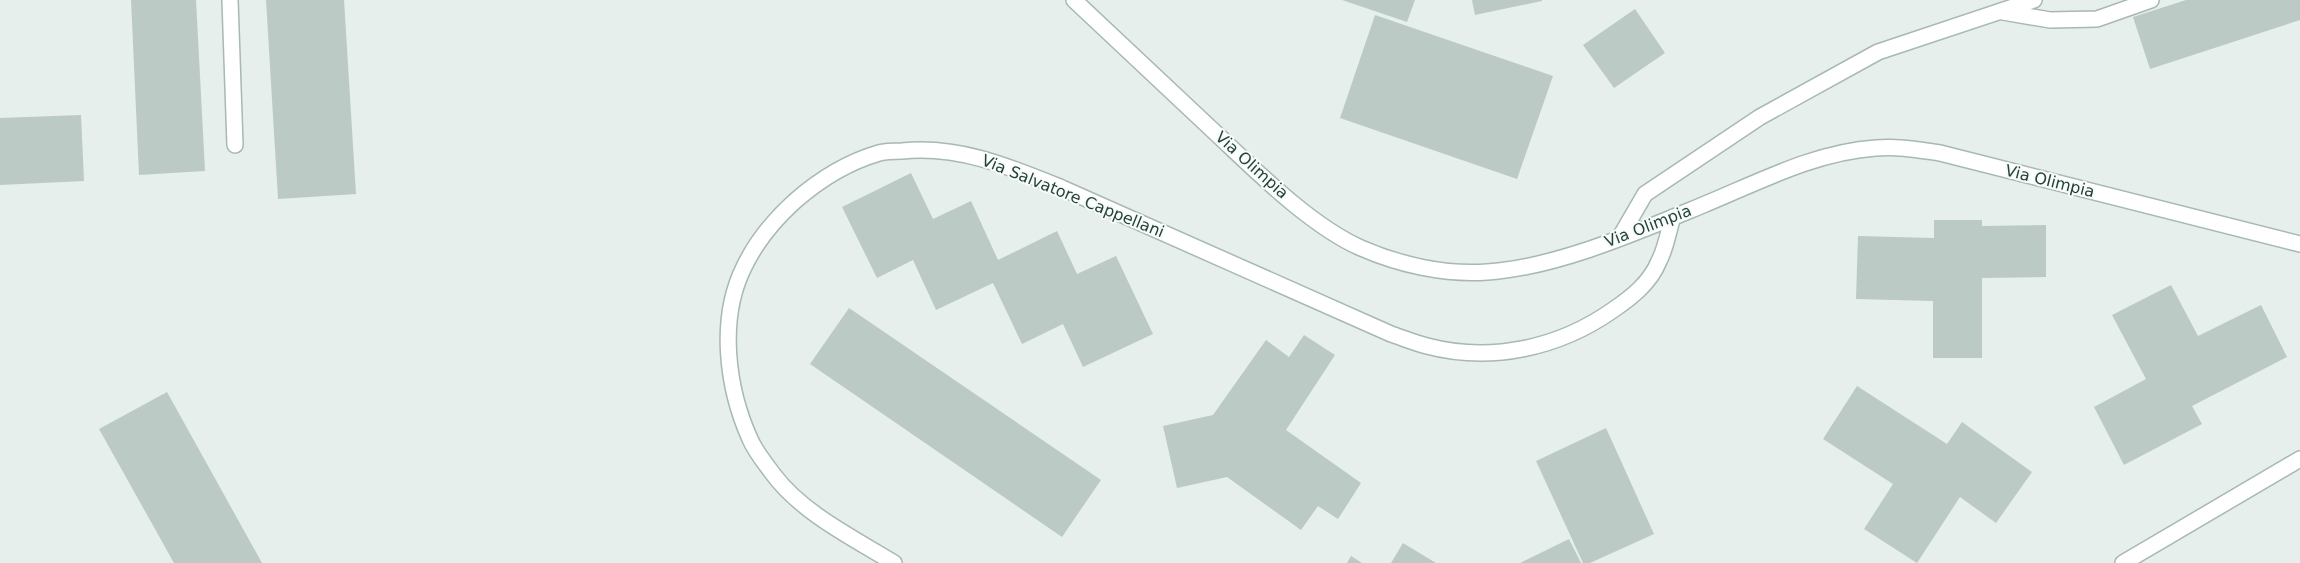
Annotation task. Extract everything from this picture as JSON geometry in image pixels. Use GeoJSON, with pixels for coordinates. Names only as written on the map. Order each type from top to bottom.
{"type":"FeatureCollection","features":[{"type":"Feature","properties":{"kind":"street"},"geometry":{"type":"LineString","coordinates":[[230,0],[235,145]]}},
{"type":"Feature","properties":{"kind":"street","name":"Via Olimpia"},"geometry":{"type":"LineString","coordinates":[[1074,0],[1262,176],[1321,224],[1359,248],[1395,261],[1442,271],[1486,272],[1527,267],[1620,237],[1673,217],[1775,173],[1847,151],[1877,148],[1907,148],[1940,153],[2300,244]]}},
{"type":"Feature","properties":{"kind":"street"},"geometry":{"type":"LineString","coordinates":[[1620,237],[1645,194],[1760,117],[1878,52],[2034,0]]}},
{"type":"Feature","properties":{"kind":"street"},"geometry":{"type":"LineString","coordinates":[[2000,11],[2050,20],[2097,19],[2152,0]]}},
{"type":"Feature","properties":{"kind":"street","name":"Via Salvatore Cappellani"},"geometry":{"type":"LineString","coordinates":[[894,563],[800,502],[774,476],[750,441],[738,410],[731,373],[728,335],[733,298],[744,267],[762,238],[784,211],[813,185],[843,167],[880,153],[920,149],[964,153],[1009,166],[1391,334],[1428,346],[1472,353],[1516,351],[1560,339],[1597,322],[1639,292],[1659,262],[1673,217]]}},
{"type":"Feature","properties":{"kind":"street"},"geometry":{"type":"LineString","coordinates":[[2123,563],[2300,459]]}},
{"type":"Feature","properties":{"kind":"building"},"geometry":{"type":"Polygon","coordinates":[[[131,0],[196,0],[205,171],[139,175],[131,0]]]}},
{"type":"Feature","properties":{"kind":"building"},"geometry":{"type":"Polygon","coordinates":[[[266,0],[344,0],[356,194],[278,199],[266,0]]]}},
{"type":"Feature","properties":{"kind":"building"},"geometry":{"type":"Polygon","coordinates":[[[1342,0],[1415,0],[1407,22],[1342,0]]]}},
{"type":"Feature","properties":{"kind":"building"},"geometry":{"type":"Polygon","coordinates":[[[1472,0],[1542,0],[1542,1],[1475,15],[1472,0]]]}},
{"type":"Feature","properties":{"kind":"building"},"geometry":{"type":"Polygon","coordinates":[[[2186,0],[2300,0],[2300,20],[2150,69],[2133,17],[2186,0]]]}},
{"type":"Feature","properties":{"kind":"building"},"geometry":{"type":"Polygon","coordinates":[[[1635,9],[1665,53],[1614,88],[1583,45],[1635,9]]]}},
{"type":"Feature","properties":{"kind":"building"},"geometry":{"type":"Polygon","coordinates":[[[1375,15],[1553,76],[1517,179],[1340,118],[1375,15]]]}},
{"type":"Feature","properties":{"kind":"building"},"geometry":{"type":"Polygon","coordinates":[[[81,115],[84,181],[0,185],[0,118],[81,115]]]}},
{"type":"Feature","properties":{"kind":"building"},"geometry":{"type":"Polygon","coordinates":[[[911,173],[933,219],[971,201],[998,260],[1057,231],[1077,274],[1116,256],[1153,334],[1083,367],[1063,324],[1022,344],[993,283],[936,310],[913,260],[877,278],[842,207],[911,173]]]}},
{"type":"Feature","properties":{"kind":"building"},"geometry":{"type":"Polygon","coordinates":[[[1934,220],[1982,220],[1982,226],[2046,225],[2046,277],[1982,278],[1982,358],[1933,358],[1933,301],[1856,299],[1858,236],[1934,238],[1934,220]]]}},
{"type":"Feature","properties":{"kind":"building"},"geometry":{"type":"Polygon","coordinates":[[[2171,285],[2198,336],[2261,305],[2287,357],[2192,406],[2202,424],[2124,465],[2094,407],[2146,379],[2112,315],[2171,285]]]}},
{"type":"Feature","properties":{"kind":"building"},"geometry":{"type":"Polygon","coordinates":[[[849,308],[1101,480],[1062,537],[810,364],[849,308]]]}},
{"type":"Feature","properties":{"kind":"building"},"geometry":{"type":"Polygon","coordinates":[[[1304,335],[1335,355],[1286,430],[1361,483],[1338,519],[1318,506],[1301,530],[1227,477],[1177,488],[1163,426],[1213,415],[1266,340],[1289,357],[1304,335]]]}},
{"type":"Feature","properties":{"kind":"building"},"geometry":{"type":"Polygon","coordinates":[[[1857,386],[1947,444],[1962,422],[2032,472],[1996,523],[1960,497],[1917,563],[1864,529],[1893,484],[1823,439],[1857,386]]]}},
{"type":"Feature","properties":{"kind":"building"},"geometry":{"type":"Polygon","coordinates":[[[167,392],[262,563],[174,563],[99,429],[167,392]]]}},
{"type":"Feature","properties":{"kind":"building"},"geometry":{"type":"Polygon","coordinates":[[[1606,428],[1654,534],[1590,563],[1583,563],[1536,461],[1606,428]]]}},
{"type":"Feature","properties":{"kind":"building"},"geometry":{"type":"Polygon","coordinates":[[[1569,539],[1581,563],[1520,563],[1569,539]]]}},
{"type":"Feature","properties":{"kind":"building"},"geometry":{"type":"Polygon","coordinates":[[[1403,543],[1436,563],[1391,563],[1403,543]]]}},
{"type":"Feature","properties":{"kind":"building"},"geometry":{"type":"Polygon","coordinates":[[[1351,556],[1362,563],[1347,563],[1351,556]]]}}]}
